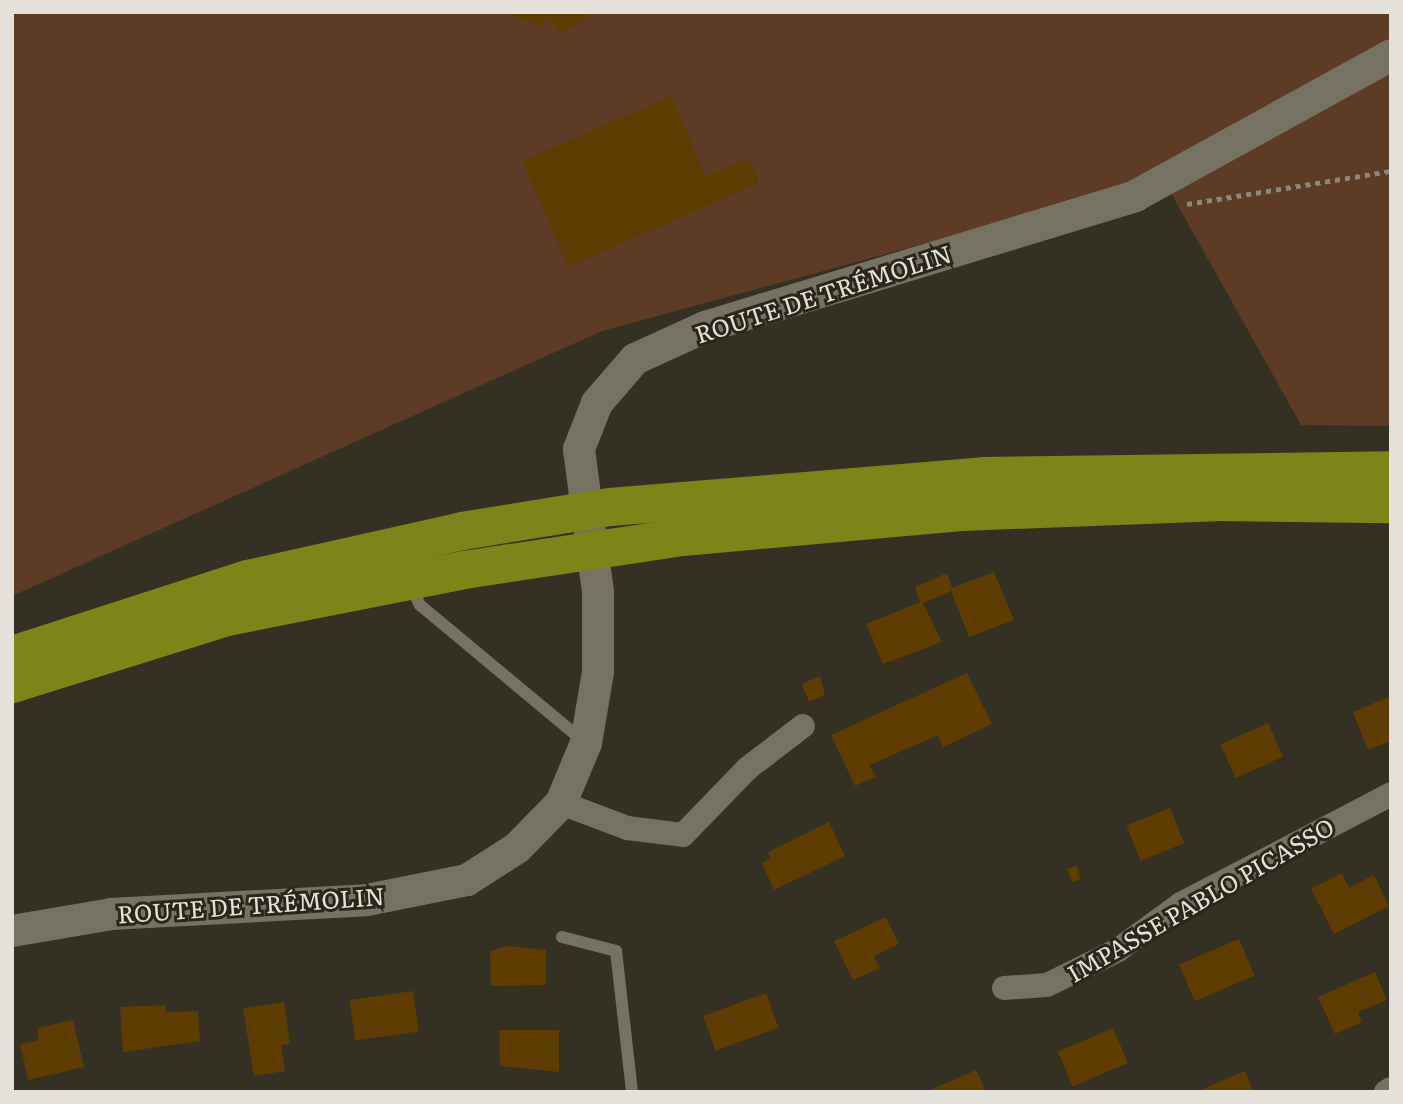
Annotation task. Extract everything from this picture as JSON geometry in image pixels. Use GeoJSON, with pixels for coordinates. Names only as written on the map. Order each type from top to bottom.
{"type":"FeatureCollection","features":[{"type":"Feature","properties":{"kind":"highway"},"geometry":{"type":"LineString","coordinates":[[12,684],[227,617],[464,570],[679,520],[984,476],[1391,470]]}},
{"type":"Feature","properties":{"kind":"highway"},"geometry":{"type":"LineString","coordinates":[[12,654],[248,579],[462,531],[679,520],[1216,502],[1391,504]]}},
{"type":"Feature","properties":{"kind":"street","name":"ROUTE DE TRÉMOLIN"},"geometry":{"type":"LineString","coordinates":[[12,931],[111,914],[367,900],[467,880],[517,848],[561,803],[586,743],[598,671],[598,593],[579,449],[597,403],[635,359],[705,327],[1135,196],[1391,55]]}},
{"type":"Feature","properties":{"kind":"street"},"geometry":{"type":"LineString","coordinates":[[561,803],[627,828],[683,835],[748,768],[803,726]]}},
{"type":"Feature","properties":{"kind":"street","name":"IMPASSE PABLO PICASSO"},"geometry":{"type":"LineString","coordinates":[[1004,988],[1047,985],[1118,950],[1181,904],[1391,794]]}},
{"type":"Feature","properties":{"kind":"street"},"geometry":{"type":"LineString","coordinates":[[1386,1092],[1391,1089]]}},
{"type":"Feature","properties":{"kind":"lane"},"geometry":{"type":"LineString","coordinates":[[409,580],[420,605],[586,743]]}},
{"type":"Feature","properties":{"kind":"lane"},"geometry":{"type":"LineString","coordinates":[[562,937],[616,951],[632,1092]]}},
{"type":"Feature","properties":{"kind":"path"},"geometry":{"type":"LineString","coordinates":[[1135,196],[1196,206],[1391,171]]}},
{"type":"Feature","properties":{"kind":"shaded area"},"geometry":{"type":"Polygon","coordinates":[[[12,12],[1391,12],[1391,426],[1301,425],[1163,179],[602,331],[12,596],[12,12]]]}},
{"type":"Feature","properties":{"kind":"building"},"geometry":{"type":"Polygon","coordinates":[[[502,12],[596,12],[561,34],[546,17],[542,27],[502,12]]]}},
{"type":"Feature","properties":{"kind":"building"},"geometry":{"type":"Polygon","coordinates":[[[671,96],[706,176],[748,158],[759,183],[568,267],[523,161],[671,96]]]}},
{"type":"Feature","properties":{"kind":"building"},"geometry":{"type":"Polygon","coordinates":[[[994,572],[1014,620],[969,637],[951,591],[923,603],[942,642],[883,664],[866,624],[920,602],[915,587],[947,573],[952,588],[994,572]]]}},
{"type":"Feature","properties":{"kind":"building"},"geometry":{"type":"Polygon","coordinates":[[[967,673],[992,724],[943,747],[938,735],[870,765],[876,777],[855,786],[831,735],[967,673]]]}},
{"type":"Feature","properties":{"kind":"building"},"geometry":{"type":"Polygon","coordinates":[[[820,676],[825,695],[809,702],[802,684],[820,676]]]}},
{"type":"Feature","properties":{"kind":"building"},"geometry":{"type":"Polygon","coordinates":[[[1391,696],[1391,741],[1368,750],[1353,712],[1391,696]]]}},
{"type":"Feature","properties":{"kind":"building"},"geometry":{"type":"Polygon","coordinates":[[[1268,723],[1283,757],[1236,778],[1220,744],[1268,723]]]}},
{"type":"Feature","properties":{"kind":"building"},"geometry":{"type":"Polygon","coordinates":[[[1170,808],[1184,843],[1141,861],[1126,826],[1170,808]]]}},
{"type":"Feature","properties":{"kind":"building"},"geometry":{"type":"Polygon","coordinates":[[[829,822],[845,856],[774,890],[762,863],[770,859],[768,852],[829,822]]]}},
{"type":"Feature","properties":{"kind":"building"},"geometry":{"type":"Polygon","coordinates":[[[1077,866],[1081,879],[1072,882],[1067,869],[1077,866]]]}},
{"type":"Feature","properties":{"kind":"building"},"geometry":{"type":"Polygon","coordinates":[[[1342,873],[1349,888],[1374,875],[1389,906],[1334,934],[1311,889],[1342,873]]]}},
{"type":"Feature","properties":{"kind":"building"},"geometry":{"type":"Polygon","coordinates":[[[886,917],[899,944],[874,956],[880,968],[853,980],[834,941],[886,917]]]}},
{"type":"Feature","properties":{"kind":"building"},"geometry":{"type":"Polygon","coordinates":[[[1239,939],[1255,976],[1195,1001],[1179,964],[1239,939]]]}},
{"type":"Feature","properties":{"kind":"building"},"geometry":{"type":"Polygon","coordinates":[[[507,946],[546,950],[546,985],[491,986],[490,951],[507,946]]]}},
{"type":"Feature","properties":{"kind":"building"},"geometry":{"type":"Polygon","coordinates":[[[1375,972],[1387,1000],[1358,1012],[1362,1022],[1335,1034],[1318,997],[1375,972]]]}},
{"type":"Feature","properties":{"kind":"building"},"geometry":{"type":"Polygon","coordinates":[[[413,991],[419,1032],[355,1041],[350,1000],[413,991]]]}},
{"type":"Feature","properties":{"kind":"building"},"geometry":{"type":"Polygon","coordinates":[[[766,993],[779,1028],[716,1051],[703,1016],[766,993]]]}},
{"type":"Feature","properties":{"kind":"building"},"geometry":{"type":"Polygon","coordinates":[[[284,1002],[290,1044],[281,1045],[285,1071],[254,1076],[243,1008],[284,1002]]]}},
{"type":"Feature","properties":{"kind":"building"},"geometry":{"type":"Polygon","coordinates":[[[165,1005],[166,1012],[198,1011],[200,1041],[123,1052],[120,1007],[165,1005]]]}},
{"type":"Feature","properties":{"kind":"building"},"geometry":{"type":"Polygon","coordinates":[[[73,1020],[84,1067],[28,1080],[20,1044],[39,1040],[37,1028],[73,1020]]]}},
{"type":"Feature","properties":{"kind":"building"},"geometry":{"type":"Polygon","coordinates":[[[1113,1028],[1128,1063],[1073,1086],[1058,1051],[1113,1028]]]}},
{"type":"Feature","properties":{"kind":"building"},"geometry":{"type":"Polygon","coordinates":[[[499,1030],[559,1030],[559,1072],[500,1066],[499,1030]]]}},
{"type":"Feature","properties":{"kind":"building"},"geometry":{"type":"Polygon","coordinates":[[[976,1070],[986,1092],[926,1092],[976,1070]]]}},
{"type":"Feature","properties":{"kind":"building"},"geometry":{"type":"Polygon","coordinates":[[[1245,1071],[1253,1092],[1196,1092],[1245,1071]]]}}]}
